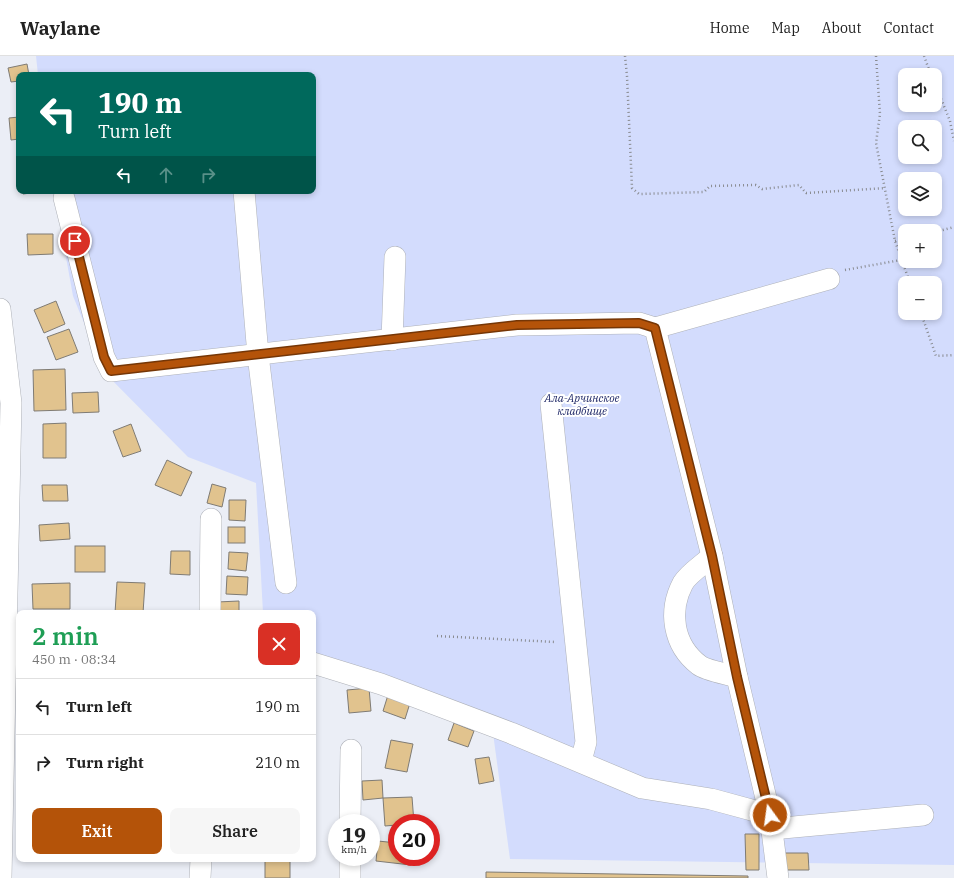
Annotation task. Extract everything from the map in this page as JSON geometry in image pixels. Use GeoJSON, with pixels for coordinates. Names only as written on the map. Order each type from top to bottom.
{"type":"FeatureCollection","features":[{"type":"Feature","properties":{"kind":"street"},"geometry":{"type":"LineString","coordinates":[[244,194],[258,355],[286,583]]}},
{"type":"Feature","properties":{"kind":"street"},"geometry":{"type":"LineString","coordinates":[[64,198],[104,357],[111,371],[517,325],[639,323],[655,328],[829,279]]}},
{"type":"Feature","properties":{"kind":"street"},"geometry":{"type":"LineString","coordinates":[[392,340],[395,257]]}},
{"type":"Feature","properties":{"kind":"street"},"geometry":{"type":"LineString","coordinates":[[0,309],[11,403],[4,466],[1,878]]}},
{"type":"Feature","properties":{"kind":"street"},"geometry":{"type":"LineString","coordinates":[[655,328],[712,556],[737,677],[771,822],[778,878]]}},
{"type":"Feature","properties":{"kind":"street"},"geometry":{"type":"LineString","coordinates":[[551,404],[586,742],[581,761]]}},
{"type":"Feature","properties":{"kind":"street"},"geometry":{"type":"LineString","coordinates":[[210,610],[211,519]]}},
{"type":"Feature","properties":{"kind":"street"},"geometry":{"type":"LineString","coordinates":[[712,556],[684,582],[674,608],[676,631],[685,651],[700,666],[737,677]]}},
{"type":"Feature","properties":{"kind":"street"},"geometry":{"type":"LineString","coordinates":[[316,664],[381,684],[512,733],[642,788],[711,800],[771,822],[923,816]]}},
{"type":"Feature","properties":{"kind":"street"},"geometry":{"type":"LineString","coordinates":[[350,814],[351,750]]}},
{"type":"Feature","properties":{"kind":"street"},"geometry":{"type":"LineString","coordinates":[[200,878],[201,862]]}},
{"type":"Feature","properties":{"kind":"street"},"geometry":{"type":"LineString","coordinates":[[350,866],[350,878]]}},
{"type":"Feature","properties":{"kind":"path"},"geometry":{"type":"LineString","coordinates":[[625,56],[628,76],[632,188],[639,194],[704,192],[710,186],[756,184],[762,189],[799,185],[806,193],[885,188]]}},
{"type":"Feature","properties":{"kind":"path"},"geometry":{"type":"LineString","coordinates":[[876,56],[880,114],[876,143],[898,251]]}},
{"type":"Feature","properties":{"kind":"path"},"geometry":{"type":"LineString","coordinates":[[924,56],[929,68]]}},
{"type":"Feature","properties":{"kind":"path"},"geometry":{"type":"LineString","coordinates":[[942,101],[950,121],[954,141]]}},
{"type":"Feature","properties":{"kind":"path"},"geometry":{"type":"LineString","coordinates":[[942,230],[954,227]]}},
{"type":"Feature","properties":{"kind":"path"},"geometry":{"type":"LineString","coordinates":[[829,279],[848,269],[898,261]]}},
{"type":"Feature","properties":{"kind":"path"},"geometry":{"type":"LineString","coordinates":[[923,320],[936,356],[954,355]]}},
{"type":"Feature","properties":{"kind":"path"},"geometry":{"type":"LineString","coordinates":[[437,636],[575,643]]}},
{"type":"Feature","properties":{"kind":"green space","name":"Ала-Арчинское кладбище"},"geometry":{"type":"Polygon","coordinates":[[[36,56],[954,56],[954,865],[510,859],[493,733],[316,671],[316,610],[263,610],[256,483],[188,457],[104,372],[73,296],[55,194],[316,194],[316,72],[38,72],[36,56]]]}},
{"type":"Feature","properties":{"kind":"building"},"geometry":{"type":"Polygon","coordinates":[[[27,64],[28,72],[16,72],[16,81],[11,82],[8,68],[27,64]]]}},
{"type":"Feature","properties":{"kind":"building"},"geometry":{"type":"Polygon","coordinates":[[[16,117],[16,139],[11,140],[9,118],[16,117]]]}},
{"type":"Feature","properties":{"kind":"building"},"geometry":{"type":"Polygon","coordinates":[[[27,234],[53,234],[53,254],[28,255],[27,234]]]}},
{"type":"Feature","properties":{"kind":"building"},"geometry":{"type":"Polygon","coordinates":[[[56,301],[65,324],[44,333],[34,310],[56,301]]]}},
{"type":"Feature","properties":{"kind":"building"},"geometry":{"type":"Polygon","coordinates":[[[69,329],[78,352],[56,360],[47,337],[69,329]]]}},
{"type":"Feature","properties":{"kind":"building"},"geometry":{"type":"Polygon","coordinates":[[[65,369],[66,410],[34,411],[33,370],[65,369]]]}},
{"type":"Feature","properties":{"kind":"building"},"geometry":{"type":"Polygon","coordinates":[[[98,392],[99,412],[73,413],[72,393],[98,392]]]}},
{"type":"Feature","properties":{"kind":"building"},"geometry":{"type":"Polygon","coordinates":[[[66,423],[66,458],[43,458],[43,424],[66,423]]]}},
{"type":"Feature","properties":{"kind":"building"},"geometry":{"type":"Polygon","coordinates":[[[131,424],[141,451],[123,457],[113,431],[131,424]]]}},
{"type":"Feature","properties":{"kind":"building"},"geometry":{"type":"Polygon","coordinates":[[[167,460],[192,472],[181,496],[155,485],[167,460]]]}},
{"type":"Feature","properties":{"kind":"building"},"geometry":{"type":"Polygon","coordinates":[[[212,484],[226,488],[222,507],[207,503],[212,484]]]}},
{"type":"Feature","properties":{"kind":"building"},"geometry":{"type":"Polygon","coordinates":[[[42,485],[67,485],[68,501],[43,501],[42,485]]]}},
{"type":"Feature","properties":{"kind":"building"},"geometry":{"type":"Polygon","coordinates":[[[229,500],[246,500],[245,521],[229,520],[229,500]]]}},
{"type":"Feature","properties":{"kind":"building"},"geometry":{"type":"Polygon","coordinates":[[[69,523],[70,539],[40,541],[39,525],[69,523]]]}},
{"type":"Feature","properties":{"kind":"building"},"geometry":{"type":"Polygon","coordinates":[[[228,527],[245,527],[245,543],[228,543],[228,527]]]}},
{"type":"Feature","properties":{"kind":"building"},"geometry":{"type":"Polygon","coordinates":[[[75,546],[105,546],[105,572],[75,572],[75,546]]]}},
{"type":"Feature","properties":{"kind":"building"},"geometry":{"type":"Polygon","coordinates":[[[171,551],[190,551],[190,575],[170,574],[171,551]]]}},
{"type":"Feature","properties":{"kind":"building"},"geometry":{"type":"Polygon","coordinates":[[[229,552],[248,553],[246,571],[228,569],[229,552]]]}},
{"type":"Feature","properties":{"kind":"building"},"geometry":{"type":"Polygon","coordinates":[[[227,576],[248,577],[247,595],[226,594],[227,576]]]}},
{"type":"Feature","properties":{"kind":"building"},"geometry":{"type":"Polygon","coordinates":[[[117,582],[145,583],[143,610],[115,610],[117,582]]]}},
{"type":"Feature","properties":{"kind":"building"},"geometry":{"type":"Polygon","coordinates":[[[70,583],[70,609],[33,609],[32,584],[70,583]]]}},
{"type":"Feature","properties":{"kind":"building"},"geometry":{"type":"Polygon","coordinates":[[[239,601],[239,610],[217,610],[217,602],[239,601]]]}},
{"type":"Feature","properties":{"kind":"building"},"geometry":{"type":"Polygon","coordinates":[[[369,688],[371,711],[349,713],[347,690],[369,688]]]}},
{"type":"Feature","properties":{"kind":"building"},"geometry":{"type":"Polygon","coordinates":[[[388,695],[410,703],[405,719],[383,711],[388,695]]]}},
{"type":"Feature","properties":{"kind":"building"},"geometry":{"type":"Polygon","coordinates":[[[454,723],[474,731],[468,747],[448,740],[454,723]]]}},
{"type":"Feature","properties":{"kind":"building"},"geometry":{"type":"Polygon","coordinates":[[[391,740],[413,744],[407,772],[385,768],[391,740]]]}},
{"type":"Feature","properties":{"kind":"building"},"geometry":{"type":"Polygon","coordinates":[[[489,757],[494,781],[479,784],[475,759],[489,757]]]}},
{"type":"Feature","properties":{"kind":"building"},"geometry":{"type":"Polygon","coordinates":[[[382,780],[383,798],[363,800],[362,781],[382,780]]]}},
{"type":"Feature","properties":{"kind":"building"},"geometry":{"type":"Polygon","coordinates":[[[412,797],[413,814],[388,814],[388,826],[385,826],[383,798],[412,797]]]}},
{"type":"Feature","properties":{"kind":"building"},"geometry":{"type":"Polygon","coordinates":[[[745,834],[759,834],[759,870],[746,870],[745,834]]]}},
{"type":"Feature","properties":{"kind":"building"},"geometry":{"type":"Polygon","coordinates":[[[380,841],[388,842],[388,862],[380,861],[380,841]]]}},
{"type":"Feature","properties":{"kind":"building"},"geometry":{"type":"Polygon","coordinates":[[[784,853],[808,853],[809,870],[785,870],[784,853]]]}},
{"type":"Feature","properties":{"kind":"building"},"geometry":{"type":"Polygon","coordinates":[[[265,862],[290,862],[290,878],[265,878],[265,862]]]}},
{"type":"Feature","properties":{"kind":"building"},"geometry":{"type":"Polygon","coordinates":[[[486,872],[748,876],[748,878],[486,878],[486,872]]]}},
{"type":"Feature","properties":{"kind":"route"},"geometry":{"type":"LineString","coordinates":[[75,241],[104,357],[111,371],[517,325],[639,323],[655,328],[712,556],[737,677],[770,815]]}}]}
